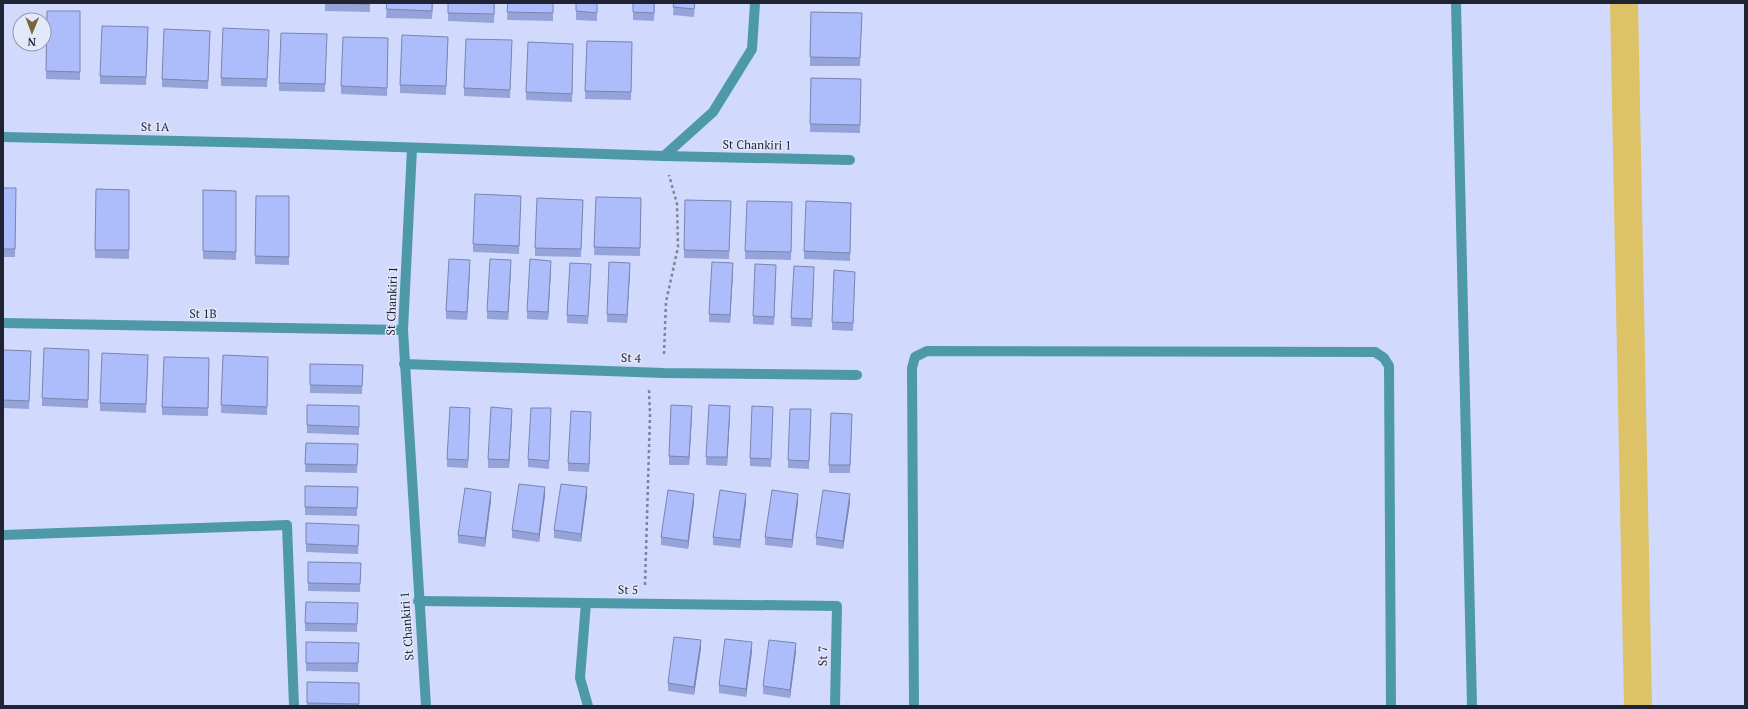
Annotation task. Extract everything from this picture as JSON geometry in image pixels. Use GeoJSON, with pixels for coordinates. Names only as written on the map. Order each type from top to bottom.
{"type":"FeatureCollection","features":[{"type":"Feature","properties":{"kind":"street"},"geometry":{"type":"LineString","coordinates":[[664,156],[713,112],[752,49],[755,3]]}},
{"type":"Feature","properties":{"kind":"street"},"geometry":{"type":"LineString","coordinates":[[1456,3],[1472,706]]}},
{"type":"Feature","properties":{"kind":"street","name":"St 1A"},"geometry":{"type":"LineString","coordinates":[[3,137],[306,144],[412,149]]}},
{"type":"Feature","properties":{"kind":"street","name":"St Chankiri 1"},"geometry":{"type":"LineString","coordinates":[[426,706],[418,601],[403,330],[412,149],[850,160]]}},
{"type":"Feature","properties":{"kind":"street","name":"St 1B"},"geometry":{"type":"LineString","coordinates":[[3,323],[403,330]]}},
{"type":"Feature","properties":{"kind":"street"},"geometry":{"type":"LineString","coordinates":[[914,706],[912,368],[915,357],[927,351],[1375,352],[1384,358],[1389,366],[1390,706]]}},
{"type":"Feature","properties":{"kind":"street","name":"St 4"},"geometry":{"type":"LineString","coordinates":[[404,364],[664,373],[857,375]]}},
{"type":"Feature","properties":{"kind":"street"},"geometry":{"type":"LineString","coordinates":[[3,535],[287,525],[294,706]]}},
{"type":"Feature","properties":{"kind":"street","name":"St 5"},"geometry":{"type":"LineString","coordinates":[[418,601],[836,606]]}},
{"type":"Feature","properties":{"kind":"street"},"geometry":{"type":"LineString","coordinates":[[586,603],[580,678],[588,706]]}},
{"type":"Feature","properties":{"kind":"street","name":"St 7"},"geometry":{"type":"LineString","coordinates":[[835,706],[836,606]]}},
{"type":"Feature","properties":{"kind":"path"},"geometry":{"type":"LineString","coordinates":[[664,156],[677,204],[678,247],[666,302],[664,373]]}},
{"type":"Feature","properties":{"kind":"path"},"geometry":{"type":"LineString","coordinates":[[644,604],[650,415],[648,372]]}},
{"type":"Feature","properties":{"kind":"building"},"geometry":{"type":"Polygon","coordinates":[[[325,3],[370,3],[370,4],[325,3]]]}},
{"type":"Feature","properties":{"kind":"building"},"geometry":{"type":"Polygon","coordinates":[[[387,3],[432,3],[432,11],[386,9],[387,3]]]}},
{"type":"Feature","properties":{"kind":"building"},"geometry":{"type":"Polygon","coordinates":[[[448,3],[494,3],[494,14],[448,13],[448,3]]]}},
{"type":"Feature","properties":{"kind":"building"},"geometry":{"type":"Polygon","coordinates":[[[508,3],[553,3],[553,13],[507,12],[508,3]]]}},
{"type":"Feature","properties":{"kind":"building"},"geometry":{"type":"Polygon","coordinates":[[[576,3],[597,3],[597,13],[576,11],[576,3]]]}},
{"type":"Feature","properties":{"kind":"building"},"geometry":{"type":"Polygon","coordinates":[[[633,3],[654,3],[654,13],[633,12],[633,3]]]}},
{"type":"Feature","properties":{"kind":"building"},"geometry":{"type":"Polygon","coordinates":[[[674,3],[695,3],[694,9],[673,7],[674,3]]]}},
{"type":"Feature","properties":{"kind":"building"},"geometry":{"type":"Polygon","coordinates":[[[80,11],[80,72],[46,71],[46,52],[52,52],[52,12],[47,12],[80,11]]]}},
{"type":"Feature","properties":{"kind":"building"},"geometry":{"type":"Polygon","coordinates":[[[811,12],[862,13],[860,58],[810,57],[811,12]]]}},
{"type":"Feature","properties":{"kind":"building"},"geometry":{"type":"Polygon","coordinates":[[[102,26],[148,27],[146,77],[100,76],[102,26]]]}},
{"type":"Feature","properties":{"kind":"building"},"geometry":{"type":"Polygon","coordinates":[[[223,28],[269,30],[267,79],[221,78],[223,28]]]}},
{"type":"Feature","properties":{"kind":"building"},"geometry":{"type":"Polygon","coordinates":[[[164,29],[210,31],[208,81],[162,79],[164,29]]]}},
{"type":"Feature","properties":{"kind":"building"},"geometry":{"type":"Polygon","coordinates":[[[281,33],[327,34],[325,84],[279,83],[281,33]]]}},
{"type":"Feature","properties":{"kind":"building"},"geometry":{"type":"Polygon","coordinates":[[[402,35],[448,37],[446,86],[400,85],[402,35]]]}},
{"type":"Feature","properties":{"kind":"building"},"geometry":{"type":"Polygon","coordinates":[[[343,37],[388,38],[387,88],[341,86],[343,37]]]}},
{"type":"Feature","properties":{"kind":"building"},"geometry":{"type":"Polygon","coordinates":[[[466,39],[512,40],[510,90],[464,88],[466,39]]]}},
{"type":"Feature","properties":{"kind":"building"},"geometry":{"type":"Polygon","coordinates":[[[587,41],[632,42],[631,92],[585,91],[587,41]]]}},
{"type":"Feature","properties":{"kind":"building"},"geometry":{"type":"Polygon","coordinates":[[[528,42],[573,44],[572,94],[526,92],[528,42]]]}},
{"type":"Feature","properties":{"kind":"building"},"geometry":{"type":"Polygon","coordinates":[[[811,78],[861,79],[860,125],[810,124],[811,78]]]}},
{"type":"Feature","properties":{"kind":"building"},"geometry":{"type":"Polygon","coordinates":[[[3,188],[16,188],[15,249],[3,249],[3,188]]]}},
{"type":"Feature","properties":{"kind":"building"},"geometry":{"type":"Polygon","coordinates":[[[96,189],[129,190],[129,250],[95,250],[96,189]]]}},
{"type":"Feature","properties":{"kind":"building"},"geometry":{"type":"Polygon","coordinates":[[[203,190],[236,191],[236,252],[203,251],[203,190]]]}},
{"type":"Feature","properties":{"kind":"building"},"geometry":{"type":"Polygon","coordinates":[[[475,194],[521,196],[519,246],[473,244],[475,194]]]}},
{"type":"Feature","properties":{"kind":"building"},"geometry":{"type":"Polygon","coordinates":[[[256,196],[289,196],[289,257],[255,256],[256,196]]]}},
{"type":"Feature","properties":{"kind":"building"},"geometry":{"type":"Polygon","coordinates":[[[596,197],[641,198],[640,248],[594,247],[596,197]]]}},
{"type":"Feature","properties":{"kind":"building"},"geometry":{"type":"Polygon","coordinates":[[[537,198],[583,200],[581,249],[535,248],[537,198]]]}},
{"type":"Feature","properties":{"kind":"building"},"geometry":{"type":"Polygon","coordinates":[[[685,200],[731,201],[729,251],[684,250],[685,200]]]}},
{"type":"Feature","properties":{"kind":"building"},"geometry":{"type":"Polygon","coordinates":[[[747,201],[792,202],[791,252],[745,251],[747,201]]]}},
{"type":"Feature","properties":{"kind":"building"},"geometry":{"type":"Polygon","coordinates":[[[806,201],[851,203],[850,253],[804,251],[806,201]]]}},
{"type":"Feature","properties":{"kind":"building"},"geometry":{"type":"Polygon","coordinates":[[[449,259],[470,260],[467,312],[446,311],[449,259]]]}},
{"type":"Feature","properties":{"kind":"building"},"geometry":{"type":"Polygon","coordinates":[[[490,259],[511,260],[508,312],[487,311],[490,259]]]}},
{"type":"Feature","properties":{"kind":"building"},"geometry":{"type":"Polygon","coordinates":[[[530,259],[551,261],[548,312],[527,311],[530,259]]]}},
{"type":"Feature","properties":{"kind":"building"},"geometry":{"type":"Polygon","coordinates":[[[609,262],[630,263],[627,315],[607,314],[609,262]]]}},
{"type":"Feature","properties":{"kind":"building"},"geometry":{"type":"Polygon","coordinates":[[[712,262],[733,263],[730,315],[709,314],[712,262]]]}},
{"type":"Feature","properties":{"kind":"building"},"geometry":{"type":"Polygon","coordinates":[[[570,263],[591,264],[588,316],[567,315],[570,263]]]}},
{"type":"Feature","properties":{"kind":"building"},"geometry":{"type":"Polygon","coordinates":[[[755,264],[776,265],[774,317],[753,316],[755,264]]]}},
{"type":"Feature","properties":{"kind":"building"},"geometry":{"type":"Polygon","coordinates":[[[794,266],[814,267],[812,319],[791,318],[794,266]]]}},
{"type":"Feature","properties":{"kind":"building"},"geometry":{"type":"Polygon","coordinates":[[[834,270],[855,272],[853,323],[832,322],[834,270]]]}},
{"type":"Feature","properties":{"kind":"building"},"geometry":{"type":"Polygon","coordinates":[[[44,348],[89,350],[88,400],[42,398],[44,348]]]}},
{"type":"Feature","properties":{"kind":"building"},"geometry":{"type":"Polygon","coordinates":[[[3,350],[31,351],[29,401],[3,400],[3,350]]]}},
{"type":"Feature","properties":{"kind":"building"},"geometry":{"type":"Polygon","coordinates":[[[102,353],[148,355],[146,404],[100,403],[102,353]]]}},
{"type":"Feature","properties":{"kind":"building"},"geometry":{"type":"Polygon","coordinates":[[[223,355],[268,357],[267,407],[221,405],[223,355]]]}},
{"type":"Feature","properties":{"kind":"building"},"geometry":{"type":"Polygon","coordinates":[[[164,357],[209,358],[208,408],[162,407],[164,357]]]}},
{"type":"Feature","properties":{"kind":"building"},"geometry":{"type":"Polygon","coordinates":[[[310,364],[363,365],[362,386],[310,385],[310,364]]]}},
{"type":"Feature","properties":{"kind":"building"},"geometry":{"type":"Polygon","coordinates":[[[307,405],[359,406],[359,427],[307,425],[307,405]]]}},
{"type":"Feature","properties":{"kind":"building"},"geometry":{"type":"Polygon","coordinates":[[[671,405],[692,406],[689,457],[669,456],[671,405]]]}},
{"type":"Feature","properties":{"kind":"building"},"geometry":{"type":"Polygon","coordinates":[[[709,405],[730,406],[727,457],[706,457],[709,405]]]}},
{"type":"Feature","properties":{"kind":"building"},"geometry":{"type":"Polygon","coordinates":[[[752,406],[773,407],[771,459],[750,458],[752,406]]]}},
{"type":"Feature","properties":{"kind":"building"},"geometry":{"type":"Polygon","coordinates":[[[450,407],[470,408],[468,460],[447,459],[450,407]]]}},
{"type":"Feature","properties":{"kind":"building"},"geometry":{"type":"Polygon","coordinates":[[[491,407],[512,409],[509,460],[488,459],[491,407]]]}},
{"type":"Feature","properties":{"kind":"building"},"geometry":{"type":"Polygon","coordinates":[[[531,408],[551,408],[549,461],[528,459],[531,408]]]}},
{"type":"Feature","properties":{"kind":"building"},"geometry":{"type":"Polygon","coordinates":[[[790,409],[811,409],[809,461],[788,460],[790,409]]]}},
{"type":"Feature","properties":{"kind":"building"},"geometry":{"type":"Polygon","coordinates":[[[571,411],[591,412],[589,464],[568,463],[571,411]]]}},
{"type":"Feature","properties":{"kind":"building"},"geometry":{"type":"Polygon","coordinates":[[[831,413],[852,414],[850,465],[829,465],[831,413]]]}},
{"type":"Feature","properties":{"kind":"building"},"geometry":{"type":"Polygon","coordinates":[[[306,443],[358,444],[357,465],[305,464],[306,443]]]}},
{"type":"Feature","properties":{"kind":"building"},"geometry":{"type":"Polygon","coordinates":[[[519,484],[545,487],[539,534],[512,530],[519,484]]]}},
{"type":"Feature","properties":{"kind":"building"},"geometry":{"type":"Polygon","coordinates":[[[561,484],[587,487],[581,534],[554,530],[561,484]]]}},
{"type":"Feature","properties":{"kind":"building"},"geometry":{"type":"Polygon","coordinates":[[[305,486],[358,487],[357,508],[305,507],[305,486]]]}},
{"type":"Feature","properties":{"kind":"building"},"geometry":{"type":"Polygon","coordinates":[[[465,488],[491,492],[485,538],[458,535],[465,488]]]}},
{"type":"Feature","properties":{"kind":"building"},"geometry":{"type":"Polygon","coordinates":[[[668,490],[694,494],[688,541],[661,537],[668,490]]]}},
{"type":"Feature","properties":{"kind":"building"},"geometry":{"type":"Polygon","coordinates":[[[720,490],[746,494],[740,540],[713,537],[720,490]]]}},
{"type":"Feature","properties":{"kind":"building"},"geometry":{"type":"Polygon","coordinates":[[[772,490],[798,494],[792,540],[765,537],[772,490]]]}},
{"type":"Feature","properties":{"kind":"building"},"geometry":{"type":"Polygon","coordinates":[[[823,490],[850,494],[843,541],[816,537],[823,490]]]}},
{"type":"Feature","properties":{"kind":"building"},"geometry":{"type":"Polygon","coordinates":[[[306,523],[359,525],[358,546],[306,544],[306,523]]]}},
{"type":"Feature","properties":{"kind":"building"},"geometry":{"type":"Polygon","coordinates":[[[308,562],[361,563],[360,584],[308,583],[308,562]]]}},
{"type":"Feature","properties":{"kind":"building"},"geometry":{"type":"Polygon","coordinates":[[[306,602],[358,603],[357,624],[305,623],[306,602]]]}},
{"type":"Feature","properties":{"kind":"building"},"geometry":{"type":"Polygon","coordinates":[[[674,637],[701,640],[694,687],[668,683],[674,637]]]}},
{"type":"Feature","properties":{"kind":"building"},"geometry":{"type":"Polygon","coordinates":[[[725,639],[752,642],[746,689],[719,685],[725,639]]]}},
{"type":"Feature","properties":{"kind":"building"},"geometry":{"type":"Polygon","coordinates":[[[769,640],[796,643],[790,690],[763,686],[769,640]]]}},
{"type":"Feature","properties":{"kind":"building"},"geometry":{"type":"Polygon","coordinates":[[[306,642],[359,643],[358,663],[306,663],[306,642]]]}},
{"type":"Feature","properties":{"kind":"building"},"geometry":{"type":"Polygon","coordinates":[[[307,682],[359,683],[359,704],[307,703],[307,682]]]}},
{"type":"Feature","properties":{"kind":"waterway"},"geometry":{"type":"LineString","coordinates":[[1624,3],[1638,706]]}}]}
